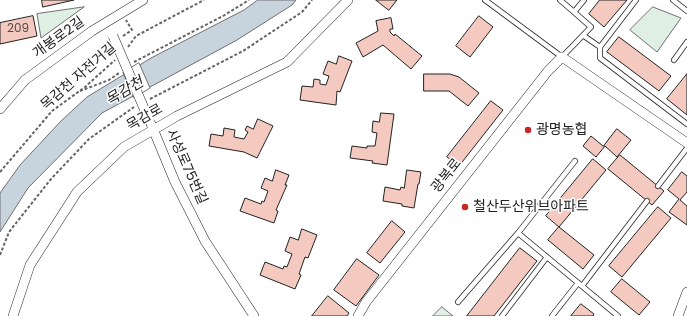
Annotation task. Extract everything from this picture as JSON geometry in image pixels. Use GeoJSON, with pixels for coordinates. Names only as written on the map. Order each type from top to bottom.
{"type":"FeatureCollection","features":[{"type":"Feature","properties":{"kind":"street","name":"개봉로2길"},"geometry":{"type":"LineString","coordinates":[[0,109],[25,80],[92,31],[143,0]]}},
{"type":"Feature","properties":{"kind":"street","name":"목감로"},"geometry":{"type":"LineString","coordinates":[[13,316],[30,265],[77,192],[124,147],[177,116],[287,62],[348,0]]}},
{"type":"Feature","properties":{"kind":"street","name":"사성로75번길"},"geometry":{"type":"LineString","coordinates":[[106,22],[115,37],[175,182],[205,241],[254,316]]}},
{"type":"Feature","properties":{"kind":"street"},"geometry":{"type":"LineString","coordinates":[[562,57],[687,144]]}},
{"type":"Feature","properties":{"kind":"street","name":"광복로"},"geometry":{"type":"LineString","coordinates":[[358,316],[366,302],[548,71],[562,57]]}},
{"type":"Feature","properties":{"kind":"street"},"geometry":{"type":"LineString","coordinates":[[678,316],[687,292]]}},
{"type":"Feature","properties":{"kind":"lane"},"geometry":{"type":"LineString","coordinates":[[485,0],[562,57],[584,36],[591,27],[560,0]]}},
{"type":"Feature","properties":{"kind":"lane"},"geometry":{"type":"LineString","coordinates":[[574,12],[584,0]]}},
{"type":"Feature","properties":{"kind":"lane"},"geometry":{"type":"LineString","coordinates":[[636,0],[600,47],[600,58],[687,124]]}},
{"type":"Feature","properties":{"kind":"lane"},"geometry":{"type":"LineString","coordinates":[[673,0],[687,11]]}},
{"type":"Feature","properties":{"kind":"lane"},"geometry":{"type":"LineString","coordinates":[[584,36],[600,47]]}},
{"type":"Feature","properties":{"kind":"lane"},"geometry":{"type":"LineString","coordinates":[[674,60],[687,42]]}},
{"type":"Feature","properties":{"kind":"lane"},"geometry":{"type":"LineString","coordinates":[[658,186],[687,148]]}},
{"type":"Feature","properties":{"kind":"lane"},"geometry":{"type":"LineString","coordinates":[[458,302],[518,233],[575,161]]}},
{"type":"Feature","properties":{"kind":"lane"},"geometry":{"type":"LineString","coordinates":[[582,286],[647,201]]}},
{"type":"Feature","properties":{"kind":"lane"},"geometry":{"type":"LineString","coordinates":[[518,233],[618,316]]}},
{"type":"Feature","properties":{"kind":"lane"},"geometry":{"type":"LineString","coordinates":[[502,316],[547,257]]}},
{"type":"Feature","properties":{"kind":"lane"},"geometry":{"type":"LineString","coordinates":[[552,316],[578,283]]}},
{"type":"Feature","properties":{"kind":"path","name":"목감천 자전거길"},"geometry":{"type":"LineString","coordinates":[[124,52],[136,36],[204,0]]}},
{"type":"Feature","properties":{"kind":"path"},"geometry":{"type":"LineString","coordinates":[[134,63],[140,58],[169,45],[223,16],[249,0]]}},
{"type":"Feature","properties":{"kind":"path"},"geometry":{"type":"LineString","coordinates":[[115,37],[132,30]]}},
{"type":"Feature","properties":{"kind":"path","name":"목감천 자전거길"},"geometry":{"type":"LineString","coordinates":[[0,172],[52,111],[119,56]]}},
{"type":"Feature","properties":{"kind":"path"},"geometry":{"type":"LineString","coordinates":[[77,92],[109,80],[121,72]]}},
{"type":"Feature","properties":{"kind":"green space"},"geometry":{"type":"Polygon","coordinates":[[[84,7],[41,38],[37,14],[84,7]]]}},
{"type":"Feature","properties":{"kind":"green space"},"geometry":{"type":"Polygon","coordinates":[[[653,7],[681,18],[657,52],[630,30],[653,7]]]}},
{"type":"Feature","properties":{"kind":"green space"},"geometry":{"type":"Polygon","coordinates":[[[442,307],[453,316],[433,316],[442,307]]]}},
{"type":"Feature","properties":{"kind":"water","name":"목감천"},"geometry":{"type":"Polygon","coordinates":[[[258,0],[296,0],[292,5],[237,40],[102,113],[28,188],[0,232],[0,193],[20,165],[61,121],[87,97],[151,58],[244,10],[258,0]]]}},
{"type":"Feature","properties":{"kind":"pier"},"geometry":{"type":"Polygon","coordinates":[[[139,63],[150,88],[134,98],[123,73],[139,63]]]}},
{"type":"Feature","properties":{"kind":"building"},"geometry":{"type":"Polygon","coordinates":[[[42,0],[74,0],[43,7],[42,0]]]}},
{"type":"Feature","properties":{"kind":"building"},"geometry":{"type":"Polygon","coordinates":[[[376,0],[397,0],[389,10],[376,0]]]}},
{"type":"Feature","properties":{"kind":"building"},"geometry":{"type":"Polygon","coordinates":[[[600,0],[627,0],[604,27],[589,14],[600,0]]]}},
{"type":"Feature","properties":{"kind":"building"},"geometry":{"type":"Polygon","coordinates":[[[33,16],[37,36],[0,44],[0,23],[33,16]]]}},
{"type":"Feature","properties":{"kind":"building"},"geometry":{"type":"Polygon","coordinates":[[[479,16],[493,27],[470,57],[456,46],[479,16]]]}},
{"type":"Feature","properties":{"kind":"building"},"geometry":{"type":"Polygon","coordinates":[[[391,18],[393,29],[390,29],[390,32],[394,36],[395,34],[422,56],[411,69],[383,45],[363,57],[356,43],[378,31],[376,21],[391,18]]]}},
{"type":"Feature","properties":{"kind":"building"},"geometry":{"type":"Polygon","coordinates":[[[619,37],[671,76],[659,91],[607,52],[619,37]]]}},
{"type":"Feature","properties":{"kind":"building"},"geometry":{"type":"Polygon","coordinates":[[[339,56],[352,61],[340,92],[337,91],[336,105],[300,100],[302,86],[313,87],[314,79],[320,80],[320,84],[326,85],[329,76],[323,74],[328,61],[336,64],[339,56]]]}},
{"type":"Feature","properties":{"kind":"building"},"geometry":{"type":"Polygon","coordinates":[[[424,74],[450,74],[459,77],[479,93],[468,106],[449,91],[424,91],[424,74]]]}},
{"type":"Feature","properties":{"kind":"building"},"geometry":{"type":"Polygon","coordinates":[[[687,74],[687,115],[667,99],[687,74]]]}},
{"type":"Feature","properties":{"kind":"building"},"geometry":{"type":"Polygon","coordinates":[[[491,101],[503,110],[459,166],[447,157],[491,101]]]}},
{"type":"Feature","properties":{"kind":"building"},"geometry":{"type":"Polygon","coordinates":[[[381,113],[394,114],[387,165],[372,163],[373,161],[350,158],[352,146],[367,148],[367,146],[375,146],[377,133],[372,132],[373,121],[379,122],[381,113]]]}},
{"type":"Feature","properties":{"kind":"building"},"geometry":{"type":"Polygon","coordinates":[[[258,119],[273,126],[257,158],[244,152],[209,146],[211,134],[223,136],[224,128],[235,130],[234,137],[244,139],[248,132],[245,130],[247,126],[253,129],[258,119]]]}},
{"type":"Feature","properties":{"kind":"building"},"geometry":{"type":"Polygon","coordinates":[[[617,129],[631,140],[617,157],[605,146],[596,157],[583,146],[591,136],[603,146],[617,129]]]}},
{"type":"Feature","properties":{"kind":"building"},"geometry":{"type":"Polygon","coordinates":[[[620,155],[664,191],[652,205],[608,169],[620,155]]]}},
{"type":"Feature","properties":{"kind":"building"},"geometry":{"type":"Polygon","coordinates":[[[593,159],[606,170],[559,227],[546,216],[593,159]]]}},
{"type":"Feature","properties":{"kind":"building"},"geometry":{"type":"Polygon","coordinates":[[[276,170],[289,175],[285,185],[287,185],[276,210],[278,211],[274,223],[240,211],[245,198],[261,204],[262,201],[264,202],[268,191],[261,188],[265,178],[272,181],[276,170]]]}},
{"type":"Feature","properties":{"kind":"building"},"geometry":{"type":"Polygon","coordinates":[[[407,170],[421,172],[414,208],[402,206],[402,204],[383,201],[385,187],[400,190],[401,187],[404,188],[407,170]]]}},
{"type":"Feature","properties":{"kind":"building"},"geometry":{"type":"Polygon","coordinates":[[[682,172],[687,176],[687,192],[680,200],[687,206],[687,225],[669,212],[679,199],[668,190],[682,172]]]}},
{"type":"Feature","properties":{"kind":"building"},"geometry":{"type":"Polygon","coordinates":[[[658,207],[671,218],[622,277],[609,266],[658,207]]]}},
{"type":"Feature","properties":{"kind":"building"},"geometry":{"type":"Polygon","coordinates":[[[392,221],[405,232],[380,263],[367,253],[392,221]]]}},
{"type":"Feature","properties":{"kind":"building"},"geometry":{"type":"Polygon","coordinates":[[[559,227],[594,255],[583,269],[548,240],[559,227]]]}},
{"type":"Feature","properties":{"kind":"building"},"geometry":{"type":"Polygon","coordinates":[[[302,229],[317,235],[308,258],[305,257],[299,274],[301,275],[295,289],[260,275],[265,262],[283,269],[284,266],[287,267],[292,254],[285,251],[290,237],[298,240],[302,229]]]}},
{"type":"Feature","properties":{"kind":"building"},"geometry":{"type":"Polygon","coordinates":[[[520,248],[537,261],[494,316],[467,316],[520,248]]]}},
{"type":"Feature","properties":{"kind":"building"},"geometry":{"type":"Polygon","coordinates":[[[357,259],[379,275],[356,306],[334,290],[357,259]]]}},
{"type":"Feature","properties":{"kind":"building"},"geometry":{"type":"Polygon","coordinates":[[[622,279],[650,302],[639,315],[611,292],[622,279]]]}},
{"type":"Feature","properties":{"kind":"building"},"geometry":{"type":"Polygon","coordinates":[[[328,296],[349,313],[347,316],[312,316],[328,296]]]}},
{"type":"Feature","properties":{"kind":"building"},"geometry":{"type":"Polygon","coordinates":[[[581,304],[594,314],[593,316],[571,316],[581,304]]]}},
{"type":"Feature","properties":{"kind":"place","name":"광명농협"},"geometry":{"type":"Point","coordinates":[528,130]}},
{"type":"Feature","properties":{"kind":"place","name":"철산두산위브아파트"},"geometry":{"type":"Point","coordinates":[465,207]}}]}
